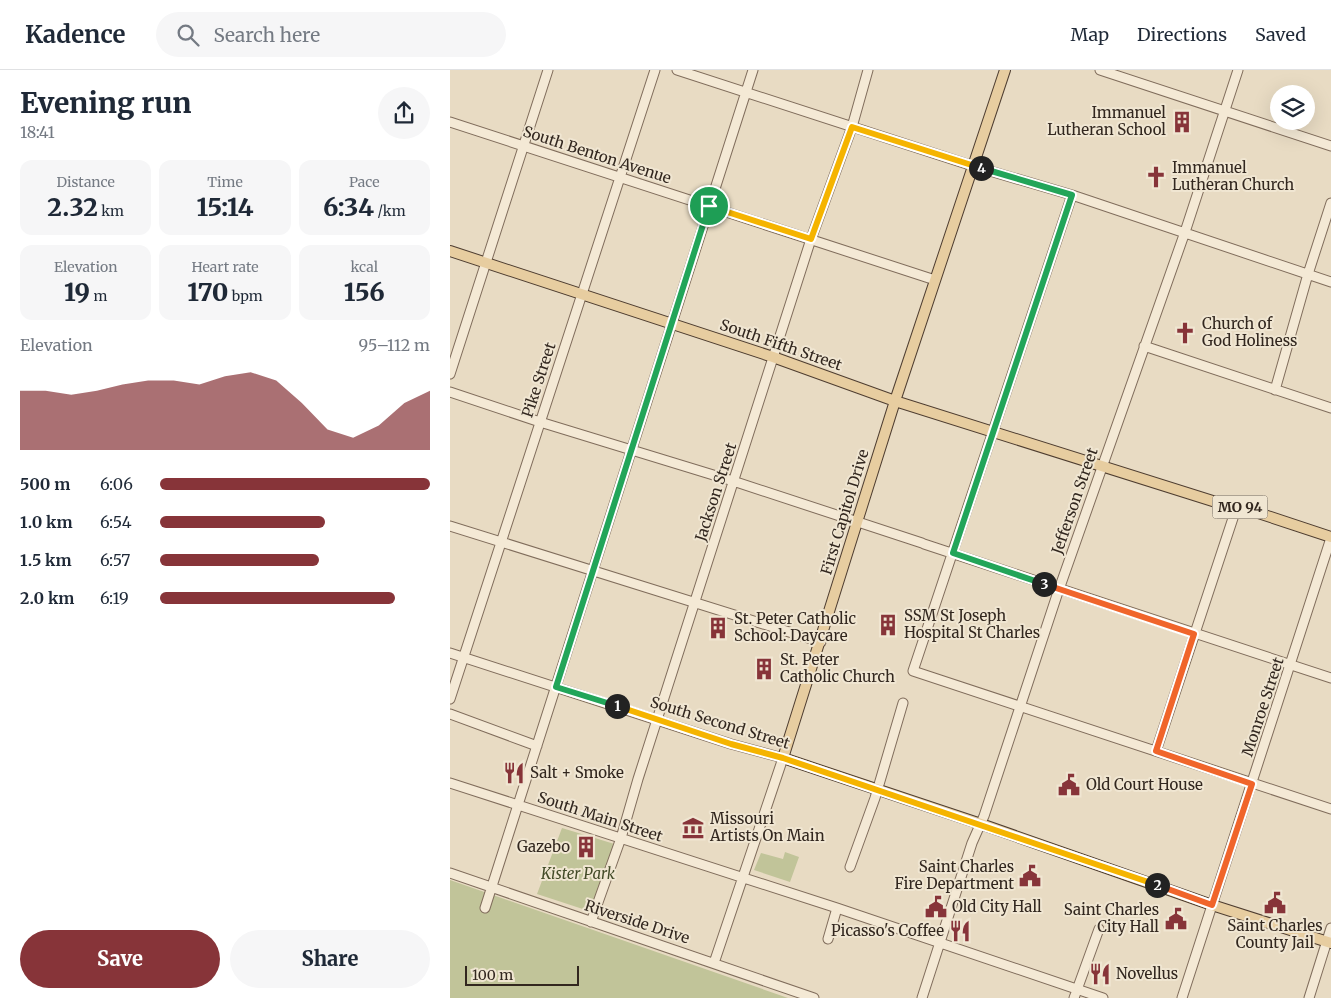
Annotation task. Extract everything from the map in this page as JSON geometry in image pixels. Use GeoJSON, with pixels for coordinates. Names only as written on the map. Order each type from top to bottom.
{"type":"FeatureCollection","features":[{"type":"Feature","properties":{"kind":"main road","name":"First Capitol Drive"},"geometry":{"type":"LineString","coordinates":[[783,758],[821,642],[895,401],[1005,70]]}},
{"type":"Feature","properties":{"kind":"main road","name":"South Fifth Street"},"geometry":{"type":"LineString","coordinates":[[450,251],[773,357],[895,401],[993,433],[1102,465]]}},
{"type":"Feature","properties":{"kind":"main road","name":"MO 94"},"geometry":{"type":"LineString","coordinates":[[1102,465],[1331,537]]}},
{"type":"Feature","properties":{"kind":"main road","name":"South Second Street"},"geometry":{"type":"LineString","coordinates":[[783,758],[981,824],[1212,905],[1329,942]]}},
{"type":"Feature","properties":{"kind":"street"},"geometry":{"type":"LineString","coordinates":[[450,374],[548,70]]}},
{"type":"Feature","properties":{"kind":"street","name":"Pike Street"},"geometry":{"type":"LineString","coordinates":[[450,699],[655,70]]}},
{"type":"Feature","properties":{"kind":"street"},"geometry":{"type":"LineString","coordinates":[[677,70],[973,166],[1072,195],[1331,282]]}},
{"type":"Feature","properties":{"kind":"street"},"geometry":{"type":"LineString","coordinates":[[485,908],[753,70]]}},
{"type":"Feature","properties":{"kind":"street","name":"Jackson Street"},"geometry":{"type":"LineString","coordinates":[[591,922],[621,838],[733,481],[811,239],[852,127],[868,70]]}},
{"type":"Feature","properties":{"kind":"street"},"geometry":{"type":"LineString","coordinates":[[1100,70],[1113,72],[1224,112],[1331,146]]}},
{"type":"Feature","properties":{"kind":"street","name":"Jefferson Street"},"geometry":{"type":"LineString","coordinates":[[922,998],[941,944],[972,843],[981,824],[1059,589],[1185,232],[1238,70]]}},
{"type":"Feature","properties":{"kind":"street","name":"South Benton Avenue"},"geometry":{"type":"LineString","coordinates":[[450,122],[935,280]]}},
{"type":"Feature","properties":{"kind":"street"},"geometry":{"type":"LineString","coordinates":[[1072,195],[913,672],[1252,784],[1331,808]]}},
{"type":"Feature","properties":{"kind":"street"},"geometry":{"type":"LineString","coordinates":[[1275,390],[1308,274],[1331,203]]}},
{"type":"Feature","properties":{"kind":"street"},"geometry":{"type":"LineString","coordinates":[[1144,346],[1331,408]]}},
{"type":"Feature","properties":{"kind":"street"},"geometry":{"type":"LineString","coordinates":[[450,392],[540,422],[733,481],[1331,678]]}},
{"type":"Feature","properties":{"kind":"street"},"geometry":{"type":"LineString","coordinates":[[1156,751],[1237,506]]}},
{"type":"Feature","properties":{"kind":"street"},"geometry":{"type":"LineString","coordinates":[[450,526],[821,642]]}},
{"type":"Feature","properties":{"kind":"street","name":"Monroe Street"},"geometry":{"type":"LineString","coordinates":[[1182,998],[1331,537]]}},
{"type":"Feature","properties":{"kind":"street","name":"South Second Street"},"geometry":{"type":"LineString","coordinates":[[450,653],[731,744],[783,758]]}},
{"type":"Feature","properties":{"kind":"street"},"geometry":{"type":"LineString","coordinates":[[850,866],[877,790],[903,703]]}},
{"type":"Feature","properties":{"kind":"street"},"geometry":{"type":"LineString","coordinates":[[450,714],[537,746]]}},
{"type":"Feature","properties":{"kind":"street","name":"First Capitol Drive"},"geometry":{"type":"LineString","coordinates":[[714,963],[783,758]]}},
{"type":"Feature","properties":{"kind":"street","name":"South Main Street"},"geometry":{"type":"LineString","coordinates":[[450,783],[837,908],[1076,994],[1103,998]]}},
{"type":"Feature","properties":{"kind":"street","name":"Riverside Drive"},"geometry":{"type":"LineString","coordinates":[[450,873],[814,998]]}},
{"type":"Feature","properties":{"kind":"street"},"geometry":{"type":"LineString","coordinates":[[828,939],[837,908]]}},
{"type":"Feature","properties":{"kind":"street"},"geometry":{"type":"LineString","coordinates":[[1309,998],[1329,942],[1331,928]]}},
{"type":"Feature","properties":{"kind":"street"},"geometry":{"type":"LineString","coordinates":[[1076,994],[1099,929]]}},
{"type":"Feature","properties":{"kind":"green space","name":"Kister Park"},"geometry":{"type":"Polygon","coordinates":[[[562,828],[621,846],[598,914],[537,894],[562,828]]]}},
{"type":"Feature","properties":{"kind":"green space"},"geometry":{"type":"Polygon","coordinates":[[[785,852],[799,857],[790,882],[754,870],[761,853],[783,859],[785,852]]]}},
{"type":"Feature","properties":{"kind":"green space"},"geometry":{"type":"Polygon","coordinates":[[[450,880],[788,998],[450,998],[450,880]]]}},
{"type":"Feature","properties":{"kind":"place","name":"Immanuel Lutheran School"},"geometry":{"type":"Point","coordinates":[1182,122]}},
{"type":"Feature","properties":{"kind":"place","name":"Immanuel Lutheran Church"},"geometry":{"type":"Point","coordinates":[1156,177]}},
{"type":"Feature","properties":{"kind":"place","name":"Church of God Holiness"},"geometry":{"type":"Point","coordinates":[1185,333]}},
{"type":"Feature","properties":{"kind":"place","name":"SSM St Joseph Hospital St Charles"},"geometry":{"type":"Point","coordinates":[888,625]}},
{"type":"Feature","properties":{"kind":"place","name":"St. Peter Catholic School: Daycare"},"geometry":{"type":"Point","coordinates":[718,628]}},
{"type":"Feature","properties":{"kind":"place","name":"St. Peter Catholic Church"},"geometry":{"type":"Point","coordinates":[764,669]}},
{"type":"Feature","properties":{"kind":"place","name":"Salt + Smoke"},"geometry":{"type":"Point","coordinates":[514,773]}},
{"type":"Feature","properties":{"kind":"place","name":"Old Court House"},"geometry":{"type":"Point","coordinates":[1069,785]}},
{"type":"Feature","properties":{"kind":"place","name":"Missouri Artists On Main"},"geometry":{"type":"Point","coordinates":[693,828]}},
{"type":"Feature","properties":{"kind":"place","name":"Gazebo"},"geometry":{"type":"Point","coordinates":[586,847]}},
{"type":"Feature","properties":{"kind":"place","name":"Saint Charles Fire Department"},"geometry":{"type":"Point","coordinates":[1030,876]}},
{"type":"Feature","properties":{"kind":"place","name":"Saint Charles County Jail"},"geometry":{"type":"Point","coordinates":[1275,903]}},
{"type":"Feature","properties":{"kind":"place","name":"Old City Hall"},"geometry":{"type":"Point","coordinates":[936,907]}},
{"type":"Feature","properties":{"kind":"place","name":"Saint Charles City Hall"},"geometry":{"type":"Point","coordinates":[1176,919]}},
{"type":"Feature","properties":{"kind":"place","name":"Picasso's Coffee"},"geometry":{"type":"Point","coordinates":[960,931]}},
{"type":"Feature","properties":{"kind":"place","name":"Novellus"},"geometry":{"type":"Point","coordinates":[1100,974]}},
{"type":"Feature","properties":{"kind":"route"},"geometry":{"type":"LineString","coordinates":[[852,127],[973,166],[1072,195],[953,553],[1194,634],[1156,751],[1252,784],[1212,905],[981,824],[859,785],[783,758],[731,744],[556,687],[709,206],[811,239],[852,127]]}}]}
